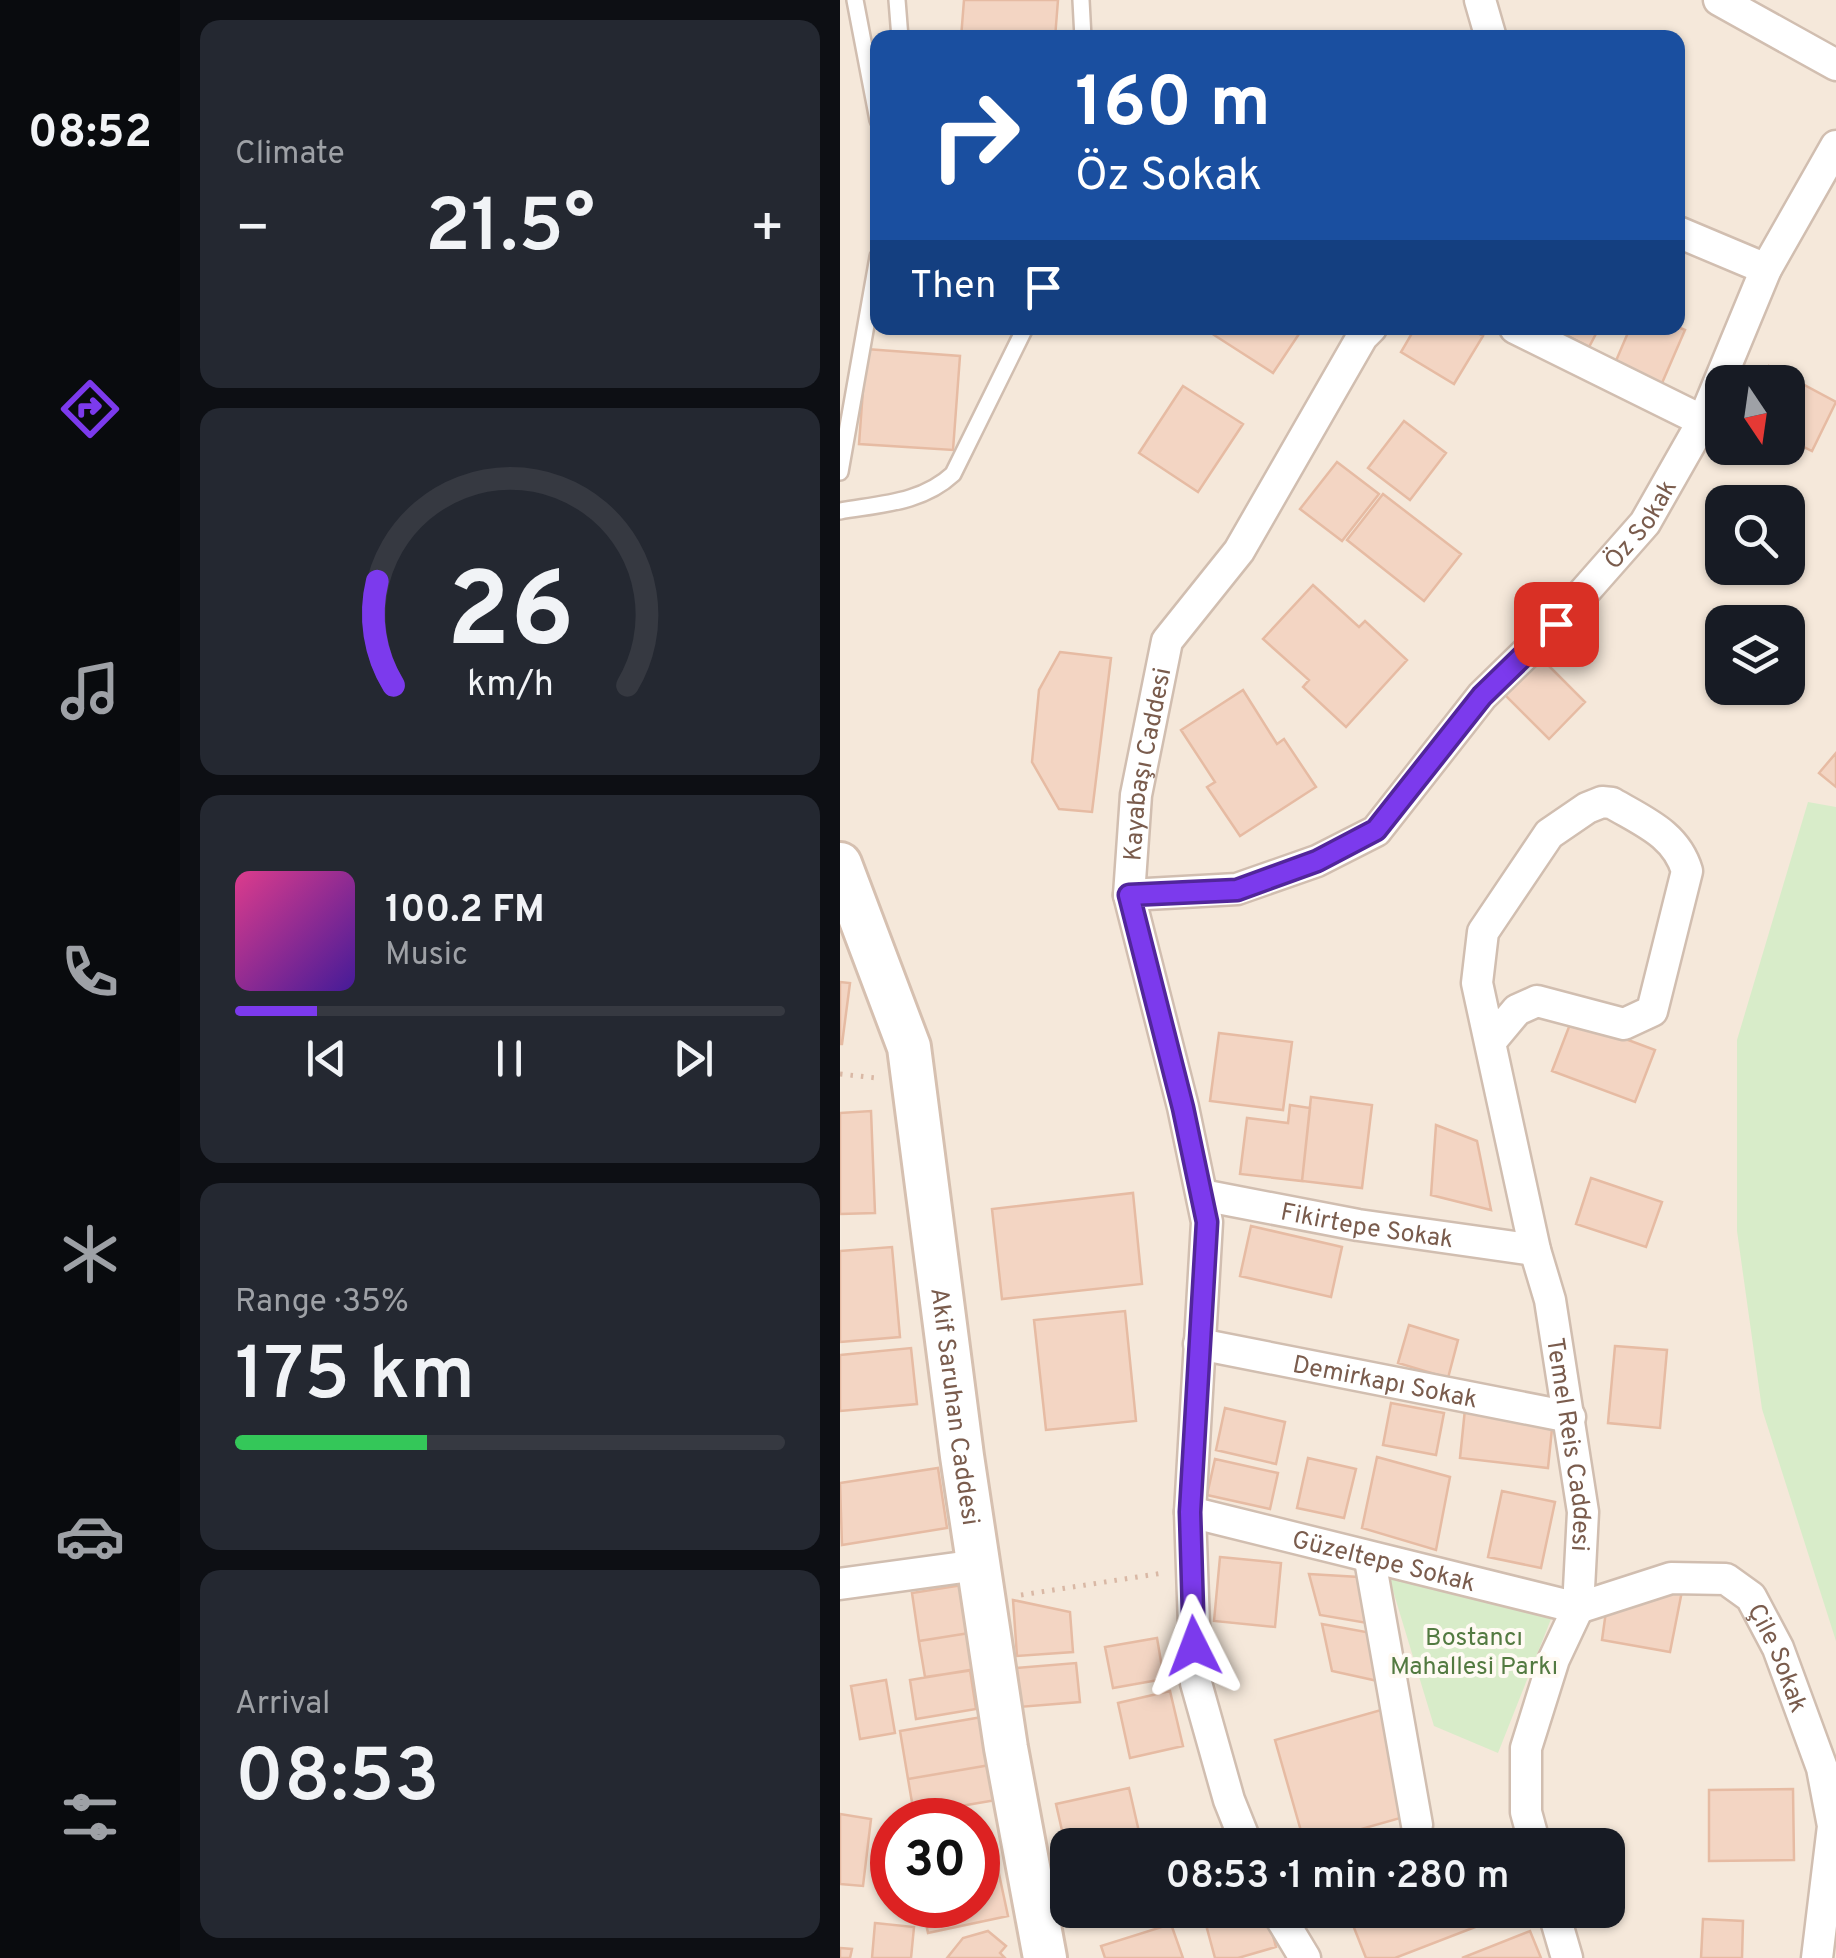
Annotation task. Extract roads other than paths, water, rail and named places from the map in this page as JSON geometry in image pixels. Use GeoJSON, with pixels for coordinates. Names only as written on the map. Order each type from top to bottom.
{"type":"FeatureCollection","features":[{"type":"Feature","properties":{"kind":"street"},"geometry":{"type":"LineString","coordinates":[[1480,0],[1489,30]]}},
{"type":"Feature","properties":{"kind":"street"},"geometry":{"type":"LineString","coordinates":[[1719,0],[1836,66]]}},
{"type":"Feature","properties":{"kind":"street","name":"Öz Sokak"},"geometry":{"type":"LineString","coordinates":[[1129,895],[1237,890],[1317,861],[1376,830],[1482,696],[1556,624],[1645,523],[1703,421],[1766,269],[1836,146]]}},
{"type":"Feature","properties":{"kind":"street"},"geometry":{"type":"LineString","coordinates":[[1685,235],[1766,269]]}},
{"type":"Feature","properties":{"kind":"street","name":"Kayabaşı Caddesi"},"geometry":{"type":"LineString","coordinates":[[1240,1828],[1196,1683],[1190,1512],[1207,1222],[1183,1108],[1129,895],[1136,795],[1166,641],[1239,551],[1363,335]]}},
{"type":"Feature","properties":{"kind":"street"},"geometry":{"type":"LineString","coordinates":[[1529,335],[1703,421]]}},
{"type":"Feature","properties":{"kind":"street","name":"Temel Reis Caddesi"},"geometry":{"type":"LineString","coordinates":[[1490,1041],[1516,1010],[1537,1000],[1624,1024],[1652,1012],[1687,872],[1682,854],[1667,836],[1612,803],[1602,802],[1574,815],[1549,834],[1484,932],[1477,983],[1535,1250],[1550,1300],[1583,1512],[1578,1608],[1554,1659],[1526,1748],[1526,1812],[1531,1828]]}},
{"type":"Feature","properties":{"kind":"street","name":"Akif Saruhan Caddesi"},"geometry":{"type":"LineString","coordinates":[[840,864],[909,1047],[981,1583],[1044,1958]]}},
{"type":"Feature","properties":{"kind":"street","name":"Fikirtepe Sokak"},"geometry":{"type":"LineString","coordinates":[[1202,1195],[1358,1225],[1535,1250]]}},
{"type":"Feature","properties":{"kind":"street","name":"Demirkapı Sokak"},"geometry":{"type":"LineString","coordinates":[[1199,1344],[1570,1417]]}},
{"type":"Feature","properties":{"kind":"street","name":"Güzeltepe Sokak"},"geometry":{"type":"LineString","coordinates":[[1190,1512],[1370,1560],[1578,1608]]}},
{"type":"Feature","properties":{"kind":"street"},"geometry":{"type":"LineString","coordinates":[[1370,1560],[1417,1825]]}},
{"type":"Feature","properties":{"kind":"street","name":"Çile Sokak"},"geometry":{"type":"LineString","coordinates":[[1578,1608],[1670,1578],[1726,1579],[1751,1598],[1778,1648],[1822,1768],[1833,1826],[1817,1958]]}},
{"type":"Feature","properties":{"kind":"street"},"geometry":{"type":"LineString","coordinates":[[840,1584],[981,1583]]}},
{"type":"Feature","properties":{"kind":"street"},"geometry":{"type":"LineString","coordinates":[[1286,1928],[1304,1958]]}},
{"type":"Feature","properties":{"kind":"street"},"geometry":{"type":"LineString","coordinates":[[1558,1928],[1566,1958]]}},
{"type":"Feature","properties":{"kind":"lane"},"geometry":{"type":"LineString","coordinates":[[856,0],[870,76]]}},
{"type":"Feature","properties":{"kind":"lane"},"geometry":{"type":"LineString","coordinates":[[897,0],[899,30]]}},
{"type":"Feature","properties":{"kind":"lane"},"geometry":{"type":"LineString","coordinates":[[1081,0],[1083,30]]}},
{"type":"Feature","properties":{"kind":"lane"},"geometry":{"type":"LineString","coordinates":[[840,472],[870,302]]}},
{"type":"Feature","properties":{"kind":"lane"},"geometry":{"type":"LineString","coordinates":[[840,511],[906,500],[936,490],[953,474],[1022,335]]}},
{"type":"Feature","properties":{"kind":"park label","name":"Bostancı Mahallesi Parkı"},"geometry":{"type":"Point","coordinates":[1474,1650]}}]}
